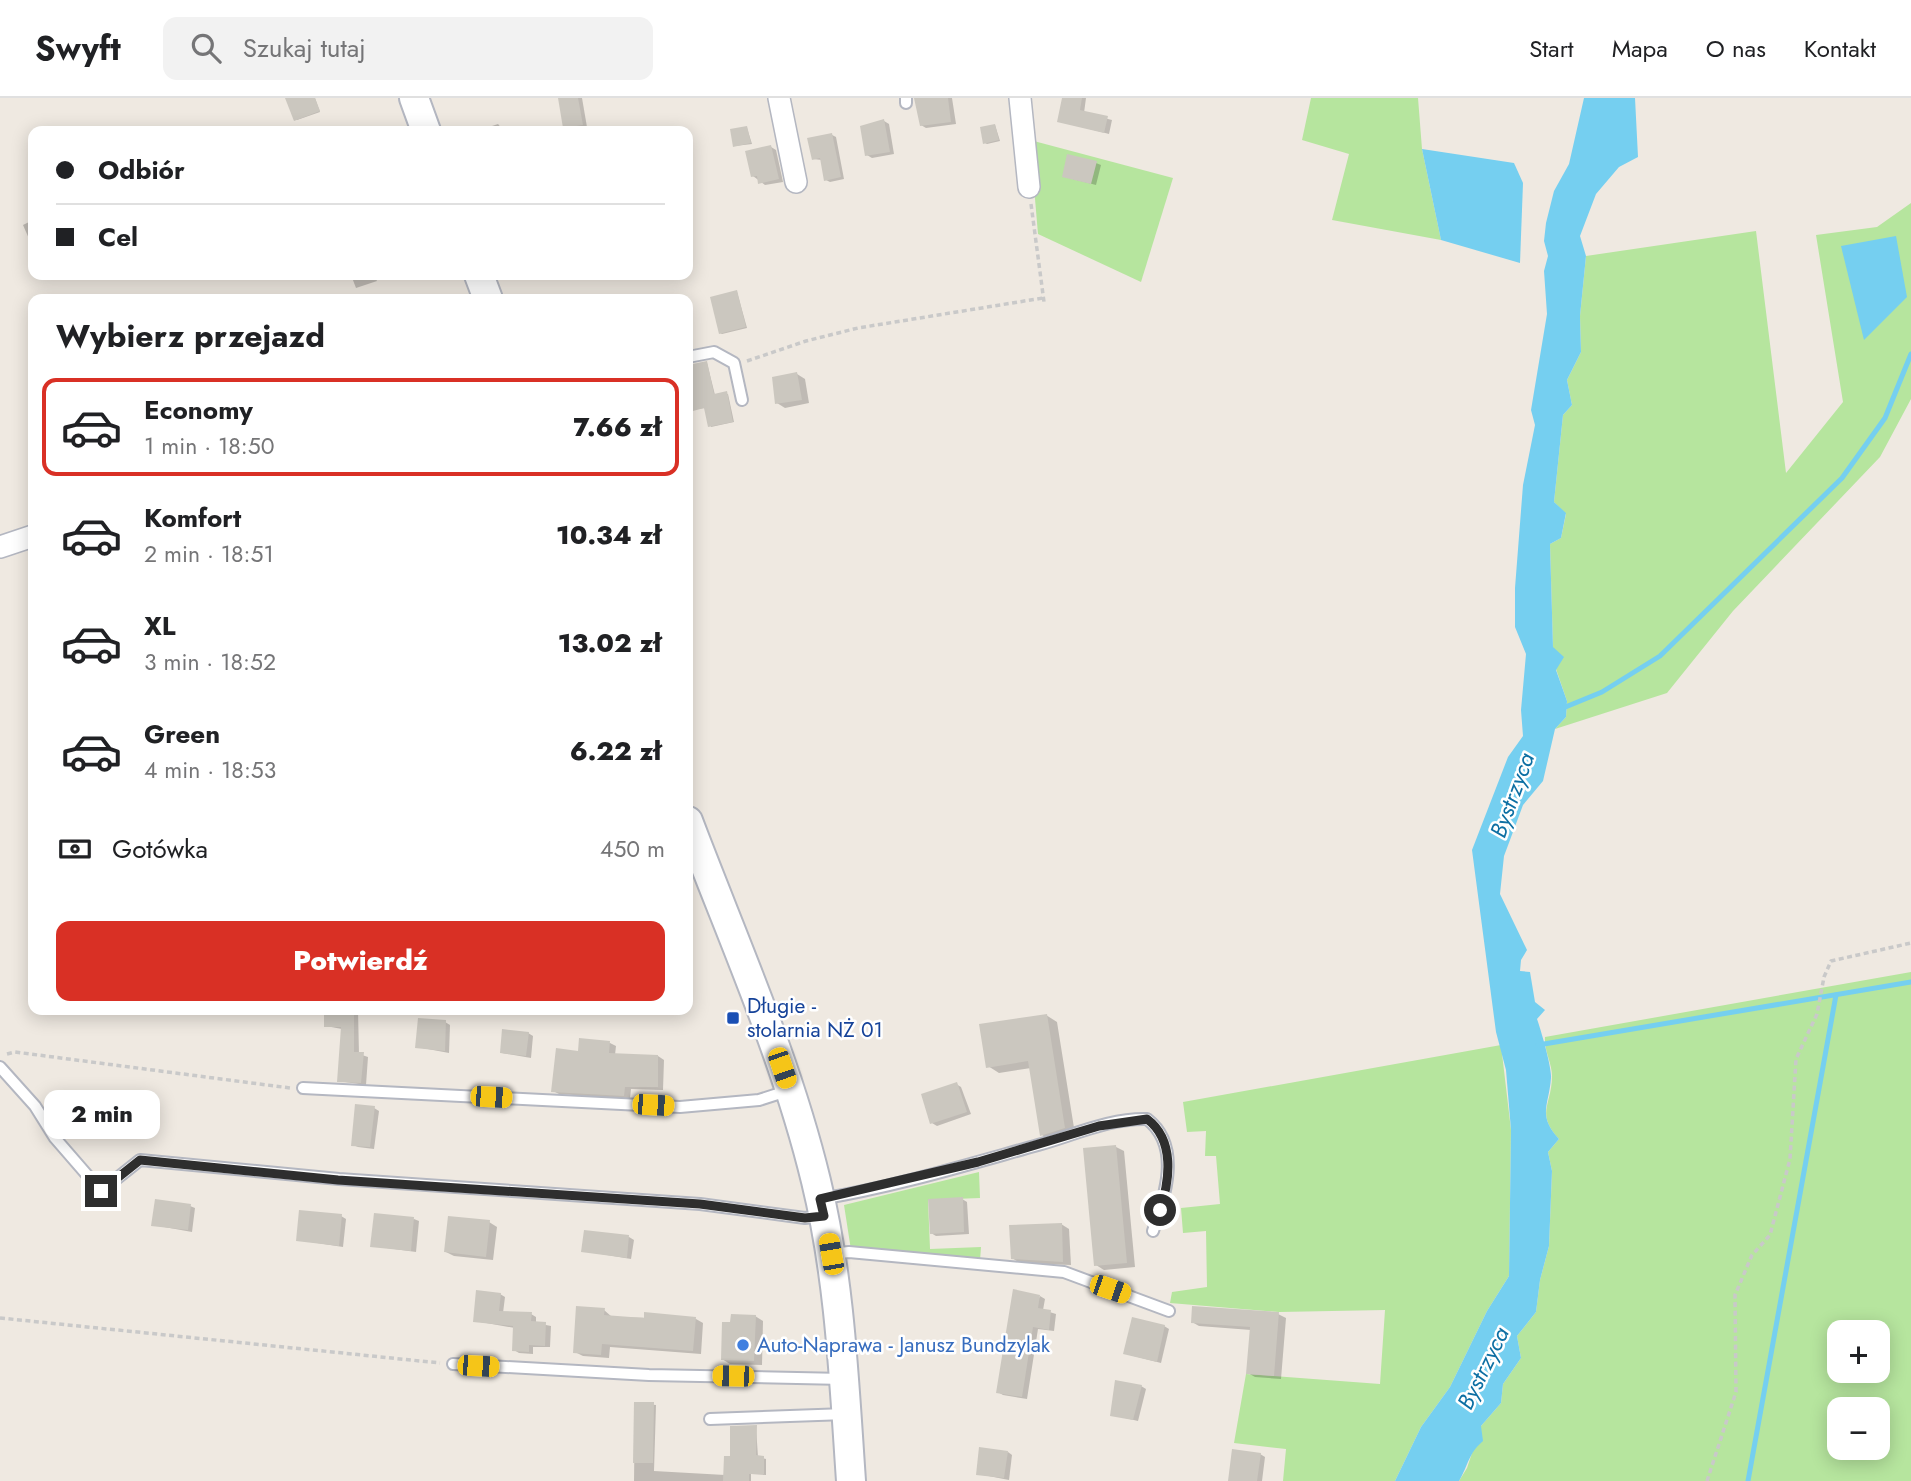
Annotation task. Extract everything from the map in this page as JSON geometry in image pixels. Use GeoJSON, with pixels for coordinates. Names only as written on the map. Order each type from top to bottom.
{"type":"FeatureCollection","features":[{"type":"Feature","properties":{"kind":"main road"},"geometry":{"type":"LineString","coordinates":[[414,98],[424,126]]}},
{"type":"Feature","properties":{"kind":"main road"},"geometry":{"type":"LineString","coordinates":[[693,834],[790,1090],[822,1208],[831,1254],[852,1481]]}},
{"type":"Feature","properties":{"kind":"street"},"geometry":{"type":"LineString","coordinates":[[779,98],[796,182]]}},
{"type":"Feature","properties":{"kind":"street"},"geometry":{"type":"LineString","coordinates":[[1020,98],[1029,187]]}},
{"type":"Feature","properties":{"kind":"street"},"geometry":{"type":"LineString","coordinates":[[0,547],[28,538]]}},
{"type":"Feature","properties":{"kind":"lane"},"geometry":{"type":"LineString","coordinates":[[693,356],[714,352],[734,363],[742,400]]}},
{"type":"Feature","properties":{"kind":"lane"},"geometry":{"type":"LineString","coordinates":[[0,1067],[35,1106],[55,1138],[101,1191],[140,1160],[338,1180],[700,1204],[805,1218],[822,1208],[1099,1126],[1147,1119],[1164,1138],[1167,1154],[1167,1189],[1153,1231]]}},
{"type":"Feature","properties":{"kind":"lane"},"geometry":{"type":"LineString","coordinates":[[303,1088],[680,1107],[760,1100],[790,1090]]}},
{"type":"Feature","properties":{"kind":"lane"},"geometry":{"type":"LineString","coordinates":[[831,1254],[849,1252],[1064,1272],[1170,1311]]}},
{"type":"Feature","properties":{"kind":"lane"},"geometry":{"type":"LineString","coordinates":[[453,1364],[649,1375],[844,1379]]}},
{"type":"Feature","properties":{"kind":"lane"},"geometry":{"type":"LineString","coordinates":[[710,1419],[846,1414]]}},
{"type":"Feature","properties":{"kind":"path"},"geometry":{"type":"LineString","coordinates":[[734,363],[858,328],[1044,300],[1029,187]]}},
{"type":"Feature","properties":{"kind":"path"},"geometry":{"type":"LineString","coordinates":[[1707,1481],[1736,1392],[1735,1295],[1752,1255],[1770,1235],[1790,1159],[1796,1059],[1816,1014],[1824,977],[1831,961],[1911,943]]}},
{"type":"Feature","properties":{"kind":"path"},"geometry":{"type":"LineString","coordinates":[[0,1056],[15,1052],[303,1088]]}},
{"type":"Feature","properties":{"kind":"path"},"geometry":{"type":"LineString","coordinates":[[0,1318],[453,1364]]}},
{"type":"Feature","properties":{"kind":"green space"},"geometry":{"type":"Polygon","coordinates":[[[1311,98],[1418,98],[1422,149],[1441,240],[1332,220],[1349,154],[1302,140],[1311,98]]]}},
{"type":"Feature","properties":{"kind":"green space"},"geometry":{"type":"Polygon","coordinates":[[[1030,140],[1173,178],[1141,282],[1038,234],[1030,140]]]}},
{"type":"Feature","properties":{"kind":"green space"},"geometry":{"type":"Polygon","coordinates":[[[1911,203],[1911,399],[1880,457],[1733,611],[1667,693],[1555,729],[1566,717],[1567,701],[1556,669],[1553,647],[1550,544],[1561,538],[1566,514],[1554,502],[1563,415],[1572,405],[1567,380],[1581,352],[1580,316],[1586,256],[1756,231],[1786,473],[1843,402],[1816,235],[1877,227],[1911,203]]]}},
{"type":"Feature","properties":{"kind":"green space"},"geometry":{"type":"Polygon","coordinates":[[[1911,972],[1911,1481],[1459,1481],[1467,1468],[1481,1426],[1501,1403],[1503,1384],[1521,1358],[1517,1336],[1536,1312],[1540,1280],[1549,1246],[1552,1171],[1548,1152],[1559,1139],[1546,1115],[1552,1076],[1545,1037],[1911,972]]]}},
{"type":"Feature","properties":{"kind":"green space"},"geometry":{"type":"Polygon","coordinates":[[[1501,1045],[1511,1130],[1509,1276],[1487,1311],[1450,1387],[1421,1427],[1395,1481],[1283,1481],[1286,1449],[1234,1443],[1246,1374],[1380,1384],[1385,1310],[1279,1312],[1170,1303],[1172,1292],[1207,1287],[1206,1231],[1183,1233],[1181,1208],[1220,1204],[1216,1156],[1205,1156],[1206,1131],[1187,1132],[1183,1102],[1501,1045]]]}},
{"type":"Feature","properties":{"kind":"green space"},"geometry":{"type":"Polygon","coordinates":[[[979,1172],[980,1198],[928,1200],[930,1249],[981,1247],[980,1261],[851,1250],[844,1205],[979,1172]]]}},
{"type":"Feature","properties":{"kind":"water","name":"Bystrzyca"},"geometry":{"type":"Polygon","coordinates":[[[1584,98],[1635,98],[1638,157],[1619,167],[1596,194],[1580,236],[1586,256],[1580,316],[1581,352],[1567,380],[1572,405],[1563,415],[1554,502],[1566,513],[1561,538],[1550,544],[1553,647],[1564,657],[1556,670],[1567,701],[1566,717],[1555,729],[1543,781],[1523,805],[1504,856],[1500,894],[1527,950],[1521,960],[1520,971],[1530,972],[1535,1002],[1545,1010],[1537,1019],[1551,1073],[1546,1117],[1559,1139],[1548,1152],[1552,1171],[1549,1246],[1540,1280],[1536,1312],[1517,1336],[1521,1358],[1503,1384],[1501,1403],[1481,1426],[1483,1441],[1471,1455],[1459,1481],[1395,1481],[1421,1427],[1450,1387],[1487,1311],[1509,1276],[1511,1130],[1506,1070],[1496,1032],[1472,850],[1508,757],[1523,736],[1521,710],[1526,654],[1515,627],[1515,588],[1523,485],[1535,425],[1531,410],[1547,314],[1544,271],[1548,256],[1544,241],[1554,191],[1569,164],[1584,98]]]}},
{"type":"Feature","properties":{"kind":"water"},"geometry":{"type":"Polygon","coordinates":[[[1422,149],[1514,163],[1523,183],[1520,263],[1441,240],[1422,149]]]}},
{"type":"Feature","properties":{"kind":"water"},"geometry":{"type":"Polygon","coordinates":[[[1896,236],[1907,297],[1864,340],[1841,246],[1896,236]]]}},
{"type":"Feature","properties":{"kind":"building"},"geometry":{"type":"Polygon","coordinates":[[[285,98],[315,98],[320,111],[294,121],[285,98]]]}},
{"type":"Feature","properties":{"kind":"building"},"geometry":{"type":"Polygon","coordinates":[[[558,98],[578,98],[583,125],[563,126],[558,98]]]}},
{"type":"Feature","properties":{"kind":"building"},"geometry":{"type":"Polygon","coordinates":[[[914,98],[948,98],[951,122],[920,126],[914,98]]]}},
{"type":"Feature","properties":{"kind":"building"},"geometry":{"type":"Polygon","coordinates":[[[1062,98],[1082,98],[1080,110],[1108,116],[1104,133],[1057,122],[1062,98]]]}},
{"type":"Feature","properties":{"kind":"building"},"geometry":{"type":"Polygon","coordinates":[[[884,119],[890,152],[865,156],[860,126],[884,119]]]}},
{"type":"Feature","properties":{"kind":"building"},"geometry":{"type":"Polygon","coordinates":[[[995,124],[999,140],[983,144],[980,127],[995,124]]]}},
{"type":"Feature","properties":{"kind":"building"},"geometry":{"type":"Polygon","coordinates":[[[747,126],[751,143],[733,147],[730,129],[747,126]]]}},
{"type":"Feature","properties":{"kind":"building"},"geometry":{"type":"Polygon","coordinates":[[[832,133],[841,177],[824,181],[820,158],[812,160],[807,138],[832,133]]]}},
{"type":"Feature","properties":{"kind":"building"},"geometry":{"type":"Polygon","coordinates":[[[771,145],[779,179],[758,184],[757,176],[751,177],[745,151],[771,145]]]}},
{"type":"Feature","properties":{"kind":"building"},"geometry":{"type":"Polygon","coordinates":[[[1067,154],[1097,161],[1091,184],[1062,177],[1067,154]]]}},
{"type":"Feature","properties":{"kind":"building"},"geometry":{"type":"Polygon","coordinates":[[[737,290],[746,327],[719,334],[710,297],[737,290]]]}},
{"type":"Feature","properties":{"kind":"building"},"geometry":{"type":"Polygon","coordinates":[[[707,361],[714,394],[727,391],[733,422],[708,427],[704,408],[693,411],[693,364],[707,361]]]}},
{"type":"Feature","properties":{"kind":"building"},"geometry":{"type":"Polygon","coordinates":[[[797,372],[802,400],[775,404],[772,377],[797,372]]]}},
{"type":"Feature","properties":{"kind":"building"},"geometry":{"type":"Polygon","coordinates":[[[1047,1014],[1065,1128],[1040,1136],[1028,1061],[986,1068],[979,1024],[1047,1014]]]}},
{"type":"Feature","properties":{"kind":"building"},"geometry":{"type":"Polygon","coordinates":[[[324,1015],[354,1015],[354,1052],[364,1052],[361,1083],[337,1082],[341,1027],[324,1027],[324,1015]]]}},
{"type":"Feature","properties":{"kind":"building"},"geometry":{"type":"Polygon","coordinates":[[[418,1018],[446,1020],[445,1051],[415,1048],[418,1018]]]}},
{"type":"Feature","properties":{"kind":"building"},"geometry":{"type":"Polygon","coordinates":[[[502,1029],[529,1032],[526,1056],[500,1053],[502,1029]]]}},
{"type":"Feature","properties":{"kind":"building"},"geometry":{"type":"Polygon","coordinates":[[[579,1038],[610,1041],[609,1053],[658,1055],[658,1087],[625,1087],[624,1096],[551,1092],[556,1048],[578,1051],[579,1038]]]}},
{"type":"Feature","properties":{"kind":"building"},"geometry":{"type":"Polygon","coordinates":[[[957,1082],[967,1112],[930,1124],[921,1094],[957,1082]]]}},
{"type":"Feature","properties":{"kind":"building"},"geometry":{"type":"Polygon","coordinates":[[[355,1104],[375,1106],[370,1147],[351,1146],[355,1104]]]}},
{"type":"Feature","properties":{"kind":"building"},"geometry":{"type":"Polygon","coordinates":[[[1116,1145],[1127,1263],[1094,1266],[1083,1148],[1116,1145]]]}},
{"type":"Feature","properties":{"kind":"building"},"geometry":{"type":"Polygon","coordinates":[[[963,1197],[964,1232],[930,1234],[928,1199],[963,1197]]]}},
{"type":"Feature","properties":{"kind":"building"},"geometry":{"type":"Polygon","coordinates":[[[155,1199],[191,1204],[188,1230],[151,1226],[155,1199]]]}},
{"type":"Feature","properties":{"kind":"building"},"geometry":{"type":"Polygon","coordinates":[[[299,1210],[342,1214],[339,1246],[296,1241],[299,1210]]]}},
{"type":"Feature","properties":{"kind":"building"},"geometry":{"type":"Polygon","coordinates":[[[374,1213],[414,1217],[411,1251],[370,1247],[374,1213]]]}},
{"type":"Feature","properties":{"kind":"building"},"geometry":{"type":"Polygon","coordinates":[[[448,1216],[490,1220],[486,1257],[444,1252],[448,1216]]]}},
{"type":"Feature","properties":{"kind":"building"},"geometry":{"type":"Polygon","coordinates":[[[1062,1223],[1063,1262],[1011,1259],[1009,1225],[1062,1223]]]}},
{"type":"Feature","properties":{"kind":"building"},"geometry":{"type":"Polygon","coordinates":[[[584,1230],[629,1235],[627,1258],[581,1252],[584,1230]]]}},
{"type":"Feature","properties":{"kind":"building"},"geometry":{"type":"Polygon","coordinates":[[[1013,1289],[1040,1295],[1038,1308],[1051,1310],[1049,1330],[1033,1327],[1022,1397],[996,1393],[1013,1289]]]}},
{"type":"Feature","properties":{"kind":"building"},"geometry":{"type":"Polygon","coordinates":[[[476,1290],[501,1293],[499,1311],[532,1312],[531,1321],[546,1322],[545,1346],[529,1345],[529,1352],[512,1351],[513,1326],[473,1322],[476,1290]]]}},
{"type":"Feature","properties":{"kind":"building"},"geometry":{"type":"Polygon","coordinates":[[[576,1306],[605,1308],[604,1315],[644,1318],[644,1312],[696,1317],[693,1351],[602,1344],[601,1355],[573,1353],[576,1306]]]}},
{"type":"Feature","properties":{"kind":"building"},"geometry":{"type":"Polygon","coordinates":[[[1192,1306],[1279,1312],[1274,1376],[1246,1374],[1250,1327],[1191,1323],[1192,1306]]]}},
{"type":"Feature","properties":{"kind":"building"},"geometry":{"type":"Polygon","coordinates":[[[731,1314],[756,1315],[754,1361],[721,1360],[722,1322],[730,1322],[731,1314]]]}},
{"type":"Feature","properties":{"kind":"building"},"geometry":{"type":"Polygon","coordinates":[[[1132,1317],[1165,1325],[1157,1362],[1123,1354],[1132,1317]]]}},
{"type":"Feature","properties":{"kind":"building"},"geometry":{"type":"Polygon","coordinates":[[[1115,1380],[1142,1385],[1133,1420],[1110,1416],[1115,1380]]]}},
{"type":"Feature","properties":{"kind":"building"},"geometry":{"type":"Polygon","coordinates":[[[634,1402],[654,1402],[653,1463],[633,1463],[634,1402]]]}},
{"type":"Feature","properties":{"kind":"building"},"geometry":{"type":"Polygon","coordinates":[[[757,1425],[756,1455],[764,1456],[764,1474],[749,1474],[749,1481],[723,1481],[724,1456],[730,1456],[730,1426],[757,1425]]]}},
{"type":"Feature","properties":{"kind":"building"},"geometry":{"type":"Polygon","coordinates":[[[979,1447],[1008,1451],[1004,1478],[976,1475],[979,1447]]]}},
{"type":"Feature","properties":{"kind":"building"},"geometry":{"type":"Polygon","coordinates":[[[1232,1449],[1261,1453],[1257,1481],[1228,1481],[1232,1449]]]}},
{"type":"Feature","properties":{"kind":"waterway"},"geometry":{"type":"LineString","coordinates":[[1563,708],[1602,692],[1660,656],[1842,478],[1885,418],[1911,354]]}},
{"type":"Feature","properties":{"kind":"waterway"},"geometry":{"type":"LineString","coordinates":[[1538,1045],[1911,982]]}},
{"type":"Feature","properties":{"kind":"waterway"},"geometry":{"type":"LineString","coordinates":[[1748,1481],[1836,995]]}},
{"type":"Feature","properties":{"kind":"place","name":"Długie - stolarnia NŻ 01"},"geometry":{"type":"Point","coordinates":[733,1018]}},
{"type":"Feature","properties":{"kind":"place","name":"Auto-Naprawa - Janusz Bundzylak"},"geometry":{"type":"Point","coordinates":[743,1345]}},
{"type":"Feature","properties":{"kind":"route"},"geometry":{"type":"LineString","coordinates":[[101,1191],[140,1160],[338,1180],[700,1204],[805,1218],[824,1216],[820,1199],[855,1194],[1135,1118],[1147,1119],[1156,1125],[1164,1138],[1167,1189],[1160,1210]]}}]}
